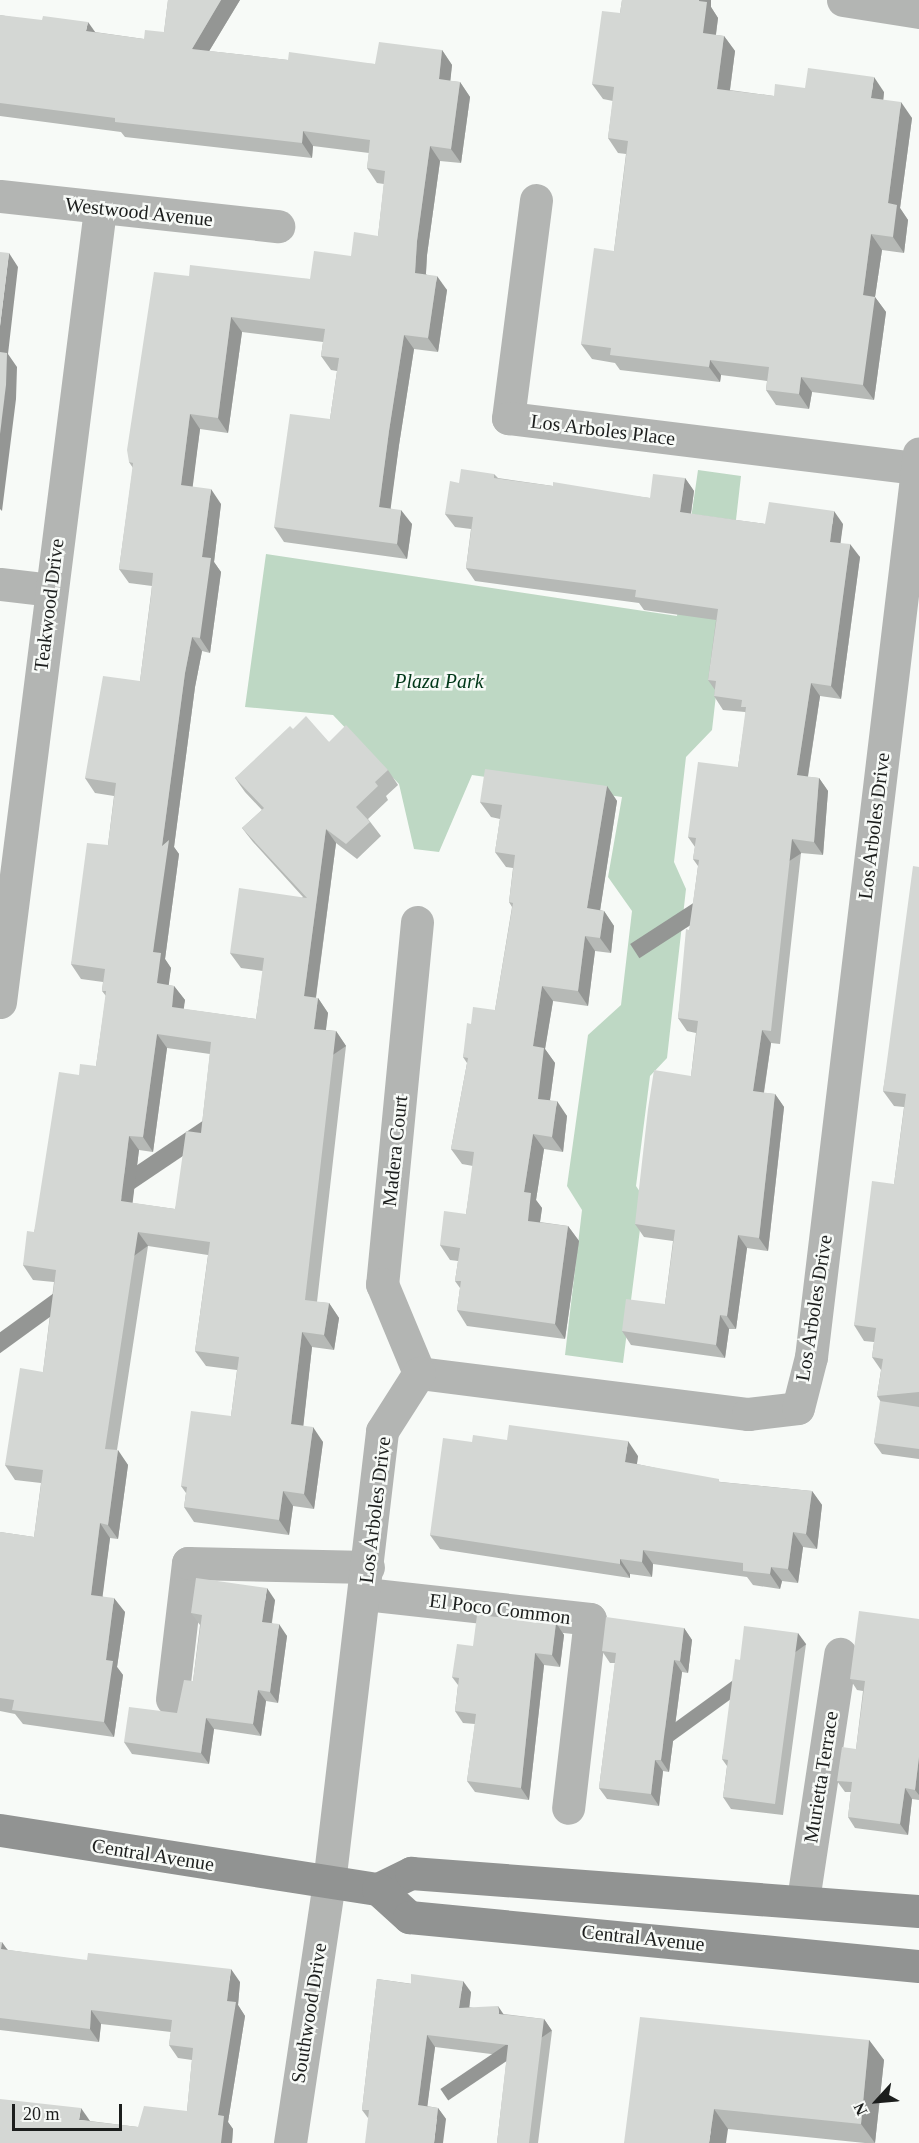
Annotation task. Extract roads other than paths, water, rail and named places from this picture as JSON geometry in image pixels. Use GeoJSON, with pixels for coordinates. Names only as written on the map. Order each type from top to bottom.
{"type":"FeatureCollection","features":[{"type":"Feature","properties":{"kind":"main road","name":"Central Avenue"},"geometry":{"type":"LineString","coordinates":[[0,1830],[378,1889],[409,1917],[919,1966]]}},
{"type":"Feature","properties":{"kind":"main road"},"geometry":{"type":"LineString","coordinates":[[378,1889],[411,1873],[803,1900],[919,1911]]}},
{"type":"Feature","properties":{"kind":"street"},"geometry":{"type":"LineString","coordinates":[[843,0],[919,12]]}},
{"type":"Feature","properties":{"kind":"street","name":"Westwood Avenue"},"geometry":{"type":"LineString","coordinates":[[0,196],[100,209],[278,226]]}},
{"type":"Feature","properties":{"kind":"street","name":"Los Arboles Place"},"geometry":{"type":"LineString","coordinates":[[536,200],[508,418],[918,461]]}},
{"type":"Feature","properties":{"kind":"street","name":"Teakwood Drive"},"geometry":{"type":"LineString","coordinates":[[1,993],[100,209]]}},
{"type":"Feature","properties":{"kind":"street","name":"Los Arboles Drive"},"geometry":{"type":"LineString","coordinates":[[329,1883],[367,1580],[382,1431],[419,1373],[748,1414],[798,1408],[811,1357],[918,461]]}},
{"type":"Feature","properties":{"kind":"street"},"geometry":{"type":"LineString","coordinates":[[0,584],[51,590]]}},
{"type":"Feature","properties":{"kind":"street","name":"Madera Court"},"geometry":{"type":"LineString","coordinates":[[417,922],[382,1284],[419,1373]]}},
{"type":"Feature","properties":{"kind":"street"},"geometry":{"type":"LineString","coordinates":[[172,1699],[188,1563],[367,1580]]}},
{"type":"Feature","properties":{"kind":"street","name":"El Poco Common"},"geometry":{"type":"LineString","coordinates":[[367,1580],[590,1619],[568,1808]]}},
{"type":"Feature","properties":{"kind":"street","name":"Murietta Terrace"},"geometry":{"type":"LineString","coordinates":[[803,1900],[840,1654]]}},
{"type":"Feature","properties":{"kind":"street","name":"Southwood Drive"},"geometry":{"type":"LineString","coordinates":[[290,2143],[329,1883]]}},
{"type":"Feature","properties":{"kind":"park label","name":"Plaza Park"},"geometry":{"type":"Point","coordinates":[439,681]}}]}
